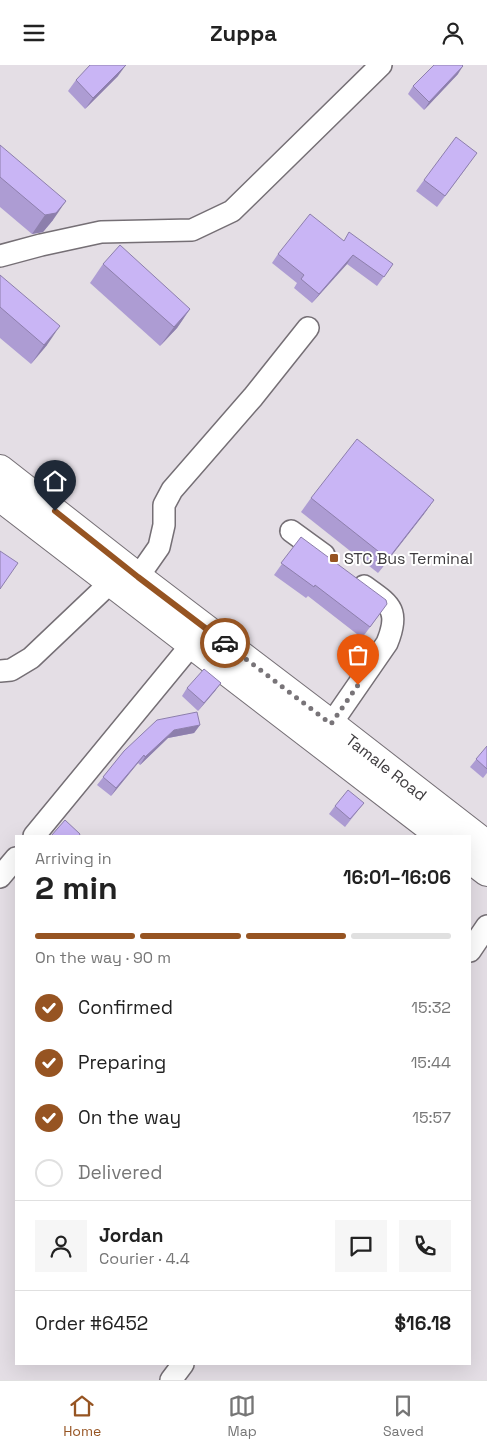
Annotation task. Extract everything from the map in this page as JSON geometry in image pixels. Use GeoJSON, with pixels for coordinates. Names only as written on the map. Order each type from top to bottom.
{"type":"FeatureCollection","features":[{"type":"Feature","properties":{"kind":"highway","name":"Tamale Road"},"geometry":{"type":"LineString","coordinates":[[0,469],[138,577],[315,720],[487,845]]}},
{"type":"Feature","properties":{"kind":"highway","name":"Tamale Road"},"geometry":{"type":"LineString","coordinates":[[0,497],[192,644],[315,720],[440,835]]}},
{"type":"Feature","properties":{"kind":"highway"},"geometry":{"type":"LineString","coordinates":[[471,860],[487,872]]}},
{"type":"Feature","properties":{"kind":"street"},"geometry":{"type":"LineString","coordinates":[[0,256],[101,232],[192,231],[232,211],[381,65]]}},
{"type":"Feature","properties":{"kind":"street"},"geometry":{"type":"LineString","coordinates":[[138,577],[159,547],[164,525],[164,505],[172,490],[253,397],[308,328]]}},
{"type":"Feature","properties":{"kind":"street"},"geometry":{"type":"LineString","coordinates":[[291,531],[389,604],[394,620],[387,643],[315,720]]}},
{"type":"Feature","properties":{"kind":"street"},"geometry":{"type":"LineString","coordinates":[[0,671],[11,670],[31,658],[110,583]]}},
{"type":"Feature","properties":{"kind":"street"},"geometry":{"type":"LineString","coordinates":[[35,835],[192,644]]}},
{"type":"Feature","properties":{"kind":"street"},"geometry":{"type":"LineString","coordinates":[[0,877],[15,858]]}},
{"type":"Feature","properties":{"kind":"street"},"geometry":{"type":"LineString","coordinates":[[471,950],[487,926]]}},
{"type":"Feature","properties":{"kind":"street"},"geometry":{"type":"LineString","coordinates":[[171,1380],[182,1365]]}},
{"type":"Feature","properties":{"kind":"building"},"geometry":{"type":"Polygon","coordinates":[[[90,65],[126,65],[93,98],[76,80],[90,65]]]}},
{"type":"Feature","properties":{"kind":"building"},"geometry":{"type":"Polygon","coordinates":[[[434,65],[463,66],[429,102],[413,86],[434,65]]]}},
{"type":"Feature","properties":{"kind":"building"},"geometry":{"type":"Polygon","coordinates":[[[456,137],[477,153],[445,196],[424,180],[456,137]]]}},
{"type":"Feature","properties":{"kind":"building"},"geometry":{"type":"Polygon","coordinates":[[[0,145],[66,201],[56,213],[45,215],[0,177],[0,145]]]}},
{"type":"Feature","properties":{"kind":"building"},"geometry":{"type":"Polygon","coordinates":[[[310,214],[344,241],[349,232],[393,264],[384,277],[353,255],[319,294],[301,279],[304,275],[278,254],[310,214]]]}},
{"type":"Feature","properties":{"kind":"building"},"geometry":{"type":"Polygon","coordinates":[[[120,245],[190,309],[174,327],[103,264],[120,245]]]}},
{"type":"Feature","properties":{"kind":"building"},"geometry":{"type":"Polygon","coordinates":[[[0,275],[60,326],[44,345],[0,307],[0,275]]]}},
{"type":"Feature","properties":{"kind":"building"},"geometry":{"type":"Polygon","coordinates":[[[357,439],[434,500],[388,559],[311,498],[357,439]]]}},
{"type":"Feature","properties":{"kind":"building"},"geometry":{"type":"Polygon","coordinates":[[[301,537],[386,600],[387,604],[370,627],[315,585],[314,587],[281,563],[301,537]]]}},
{"type":"Feature","properties":{"kind":"building"},"geometry":{"type":"Polygon","coordinates":[[[0,551],[18,563],[0,589],[0,551]]]}},
{"type":"Feature","properties":{"kind":"building"},"geometry":{"type":"Polygon","coordinates":[[[204,669],[221,683],[204,703],[187,688],[204,669]]]}},
{"type":"Feature","properties":{"kind":"building"},"geometry":{"type":"Polygon","coordinates":[[[197,712],[200,725],[174,730],[145,757],[144,755],[116,788],[103,777],[124,751],[157,720],[197,712]]]}},
{"type":"Feature","properties":{"kind":"building"},"geometry":{"type":"Polygon","coordinates":[[[487,746],[487,769],[476,759],[487,746]]]}},
{"type":"Feature","properties":{"kind":"building"},"geometry":{"type":"Polygon","coordinates":[[[348,790],[364,803],[350,819],[335,806],[348,790]]]}},
{"type":"Feature","properties":{"kind":"building"},"geometry":{"type":"Polygon","coordinates":[[[65,820],[80,834],[80,835],[52,835],[65,820]]]}},
{"type":"Feature","properties":{"kind":"way so far"},"geometry":{"type":"LineString","coordinates":[[225,643],[331,724],[358,685]]}},
{"type":"Feature","properties":{"kind":"place","name":"STC Bus Terminal"},"geometry":{"type":"Point","coordinates":[334,558]}},
{"type":"Feature","properties":{"kind":"route"},"geometry":{"type":"LineString","coordinates":[[55,511],[225,643]]}}]}
